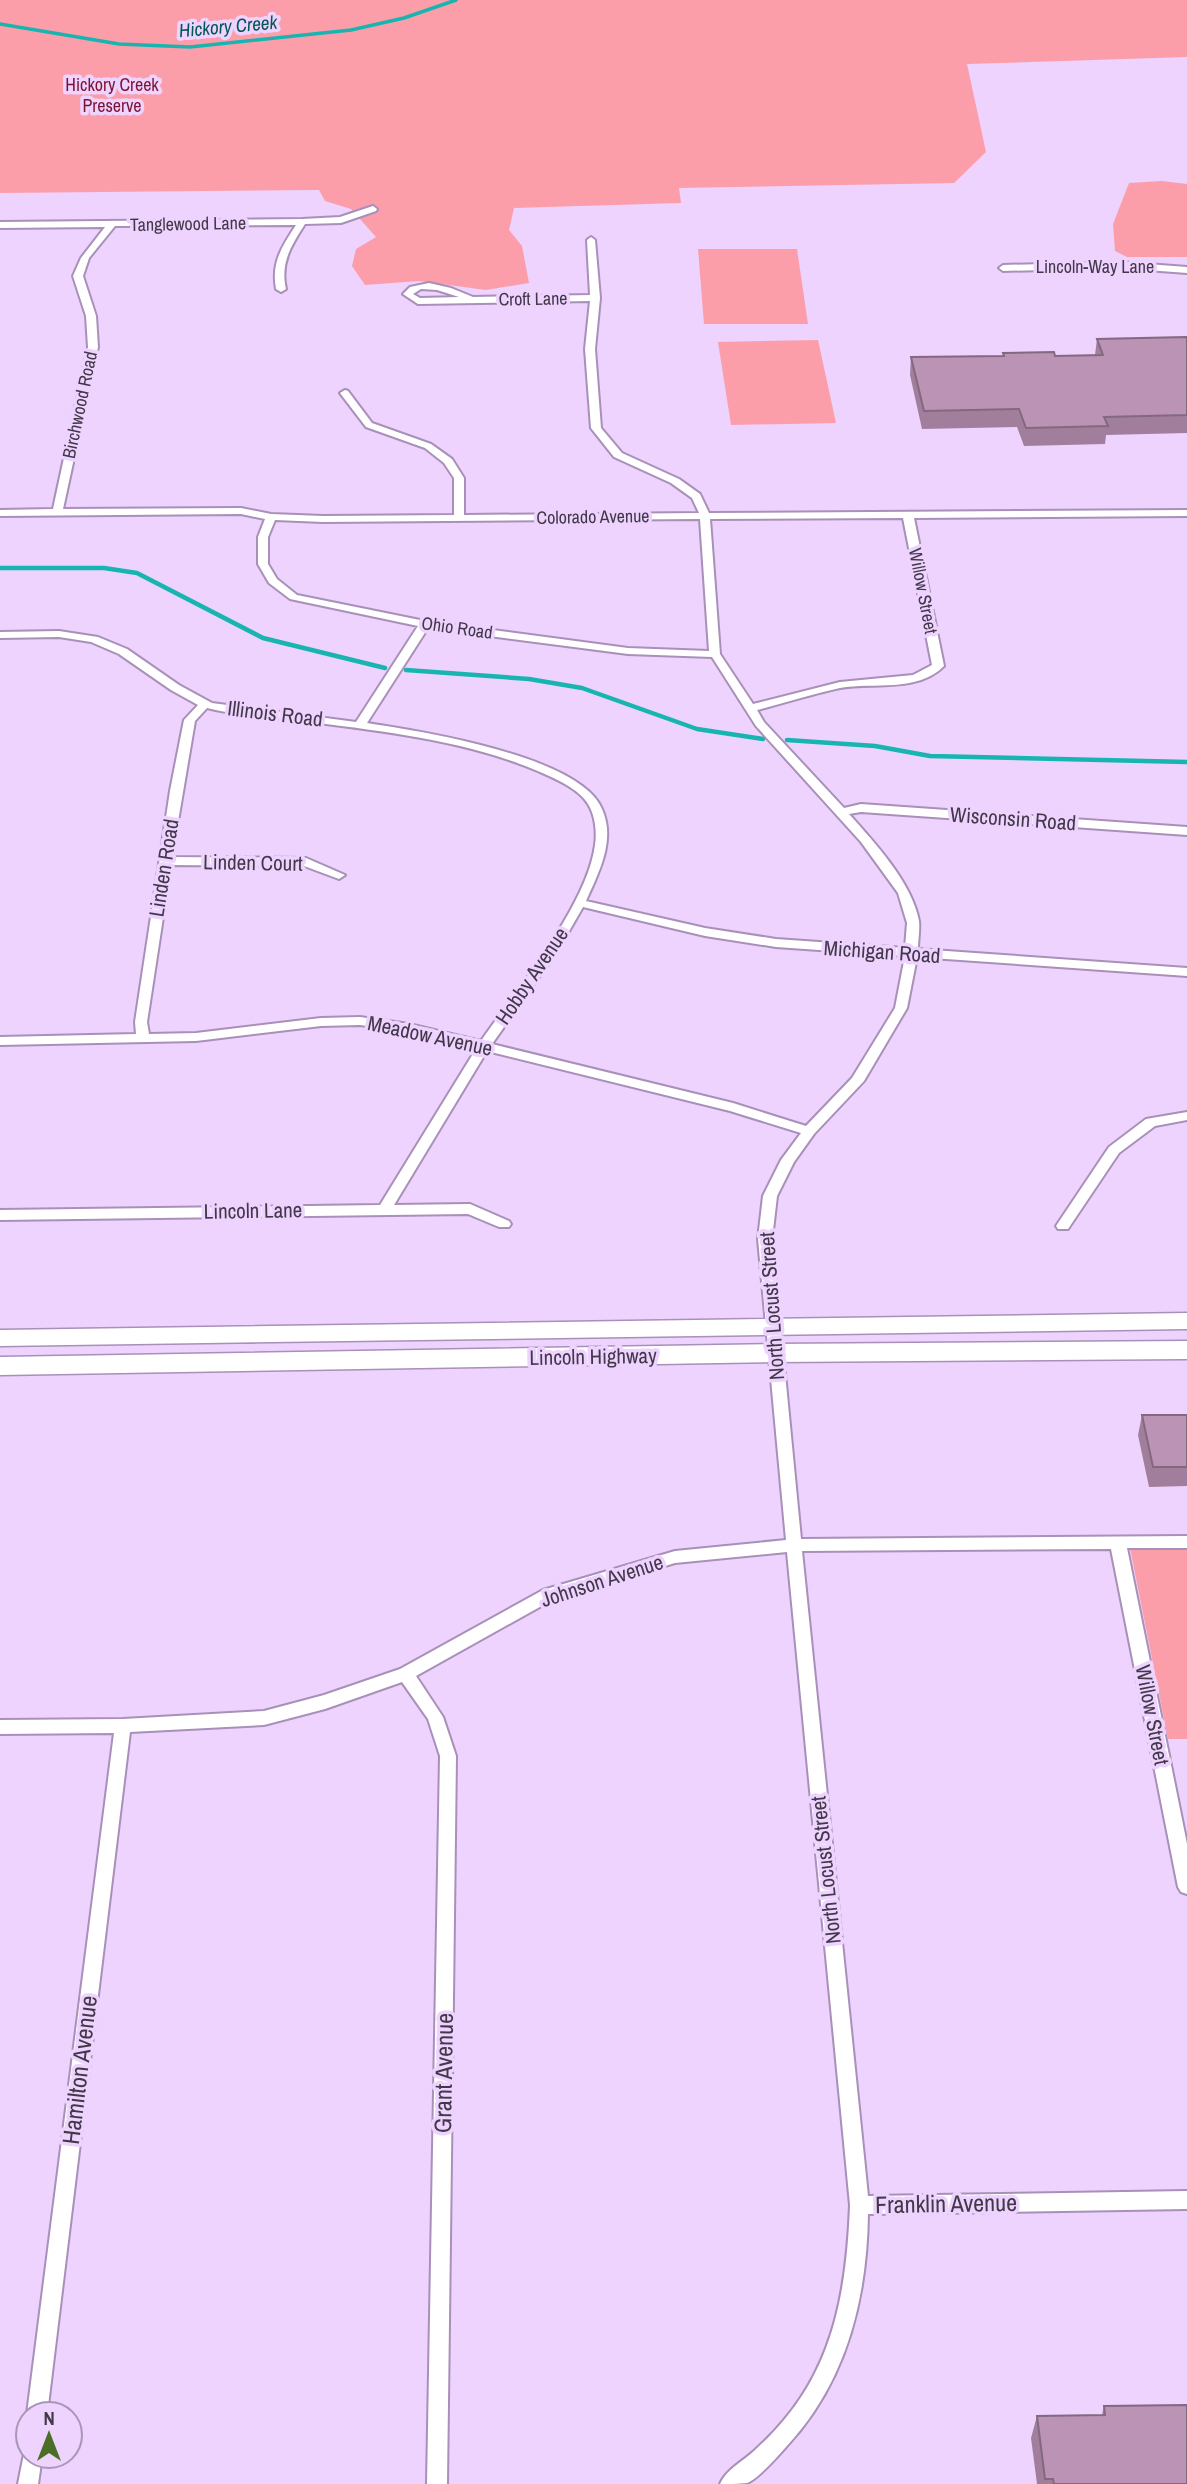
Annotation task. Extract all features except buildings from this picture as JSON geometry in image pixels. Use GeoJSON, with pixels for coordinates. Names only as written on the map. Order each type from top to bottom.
{"type":"FeatureCollection","features":[{"type":"Feature","properties":{"kind":"main road","name":"Lincoln Highway"},"geometry":{"type":"LineString","coordinates":[[0,1338],[1187,1321]]}},
{"type":"Feature","properties":{"kind":"main road","name":"Lincoln Highway"},"geometry":{"type":"LineString","coordinates":[[0,1366],[775,1353],[1187,1350]]}},
{"type":"Feature","properties":{"kind":"street","name":"Tanglewood Lane"},"geometry":{"type":"LineString","coordinates":[[0,225],[302,222],[341,220],[373,209]]}},
{"type":"Feature","properties":{"kind":"street"},"geometry":{"type":"LineString","coordinates":[[281,289],[276,274],[280,257],[302,222]]}},
{"type":"Feature","properties":{"kind":"street","name":"Birchwood Road"},"geometry":{"type":"LineString","coordinates":[[57,513],[93,347],[91,316],[78,276],[85,258],[112,224]]}},
{"type":"Feature","properties":{"kind":"street"},"geometry":{"type":"LineString","coordinates":[[591,240],[595,298],[590,349],[596,428],[618,456],[675,481],[696,496],[705,516]]}},
{"type":"Feature","properties":{"kind":"street","name":"Lincoln-Way Lane"},"geometry":{"type":"LineString","coordinates":[[1003,268],[1120,265],[1187,270]]}},
{"type":"Feature","properties":{"kind":"street","name":"Croft Lane"},"geometry":{"type":"LineString","coordinates":[[471,300],[432,286],[413,288],[408,295],[418,301],[595,298]]}},
{"type":"Feature","properties":{"kind":"street"},"geometry":{"type":"LineString","coordinates":[[345,393],[369,425],[428,446],[447,461],[459,478],[459,518]]}},
{"type":"Feature","properties":{"kind":"street","name":"Colorado Avenue"},"geometry":{"type":"LineString","coordinates":[[0,513],[242,511],[271,517],[459,518],[1187,513]]}},
{"type":"Feature","properties":{"kind":"street","name":"North Locust Street"},"geometry":{"type":"LineString","coordinates":[[705,516],[715,654],[760,724],[865,839],[904,893],[913,923],[905,996],[892,1025],[857,1081],[809,1131],[778,1177],[766,1215],[775,1353],[859,2205]]}},
{"type":"Feature","properties":{"kind":"street","name":"Willow Street"},"geometry":{"type":"LineString","coordinates":[[751,708],[843,684],[908,681],[927,677],[938,666],[908,516]]}},
{"type":"Feature","properties":{"kind":"street","name":"Ohio Road"},"geometry":{"type":"LineString","coordinates":[[271,517],[263,537],[263,564],[273,581],[295,597],[425,624],[628,651],[715,654]]}},
{"type":"Feature","properties":{"kind":"street"},"geometry":{"type":"LineString","coordinates":[[360,725],[425,624]]}},
{"type":"Feature","properties":{"kind":"street","name":"Illinois Road"},"geometry":{"type":"LineString","coordinates":[[0,635],[61,634],[94,639],[121,650],[177,690],[205,704],[360,725],[514,757],[562,775]]}},
{"type":"Feature","properties":{"kind":"street","name":"Linden Road"},"geometry":{"type":"LineString","coordinates":[[143,1038],[141,1022],[190,720],[205,704]]}},
{"type":"Feature","properties":{"kind":"street","name":"Hobby Avenue"},"geometry":{"type":"LineString","coordinates":[[384,1210],[484,1047],[580,904],[601,848],[600,818],[592,799],[562,775]]}},
{"type":"Feature","properties":{"kind":"street","name":"Wisconsin Road"},"geometry":{"type":"LineString","coordinates":[[839,813],[861,808],[1187,831]]}},
{"type":"Feature","properties":{"kind":"street","name":"Linden Court"},"geometry":{"type":"LineString","coordinates":[[165,862],[306,862],[339,875]]}},
{"type":"Feature","properties":{"kind":"street","name":"Michigan Road"},"geometry":{"type":"LineString","coordinates":[[580,904],[734,938],[910,954],[1187,972]]}},
{"type":"Feature","properties":{"kind":"street","name":"Meadow Avenue"},"geometry":{"type":"LineString","coordinates":[[0,1041],[196,1037],[321,1022],[360,1021],[409,1028],[733,1107],[809,1131]]}},
{"type":"Feature","properties":{"kind":"street"},"geometry":{"type":"LineString","coordinates":[[1063,1226],[1114,1150],[1151,1122],[1187,1115]]}},
{"type":"Feature","properties":{"kind":"street","name":"Lincoln Lane"},"geometry":{"type":"LineString","coordinates":[[0,1215],[470,1209],[503,1224]]}},
{"type":"Feature","properties":{"kind":"street","name":"Johnson Avenue"},"geometry":{"type":"LineString","coordinates":[[0,1727],[123,1726],[264,1718],[325,1702],[406,1674],[549,1594],[675,1557],[794,1545],[1187,1542]]}},
{"type":"Feature","properties":{"kind":"street","name":"Willow Street"},"geometry":{"type":"LineString","coordinates":[[1118,1543],[1187,1887]]}},
{"type":"Feature","properties":{"kind":"street","name":"Grant Avenue"},"geometry":{"type":"LineString","coordinates":[[406,1674],[435,1717],[448,1756],[437,2484]]}},
{"type":"Feature","properties":{"kind":"street","name":"Hamilton Avenue"},"geometry":{"type":"LineString","coordinates":[[39,2400],[123,1726]]}},
{"type":"Feature","properties":{"kind":"street","name":"Franklin Avenue"},"geometry":{"type":"LineString","coordinates":[[730,2484],[780,2440],[809,2406],[830,2365],[852,2307],[860,2254],[859,2205],[1187,2200]]}},
{"type":"Feature","properties":{"kind":"green space","name":"Hickory Creek Preserve"},"geometry":{"type":"Polygon","coordinates":[[[0,0],[1187,0],[1187,57],[967,64],[986,152],[954,183],[679,188],[681,203],[514,208],[509,230],[522,246],[529,283],[486,290],[419,281],[365,285],[352,266],[356,249],[376,237],[351,209],[325,201],[319,190],[0,193],[0,0]]]}},
{"type":"Feature","properties":{"kind":"green space"},"geometry":{"type":"Polygon","coordinates":[[[1162,181],[1187,184],[1187,257],[1127,257],[1115,251],[1113,224],[1129,183],[1162,181]]]}},
{"type":"Feature","properties":{"kind":"green space"},"geometry":{"type":"Polygon","coordinates":[[[698,249],[797,249],[808,324],[704,324],[698,249]]]}},
{"type":"Feature","properties":{"kind":"green space"},"geometry":{"type":"Polygon","coordinates":[[[818,340],[836,423],[731,425],[718,342],[818,340]]]}},
{"type":"Feature","properties":{"kind":"green space"},"geometry":{"type":"Polygon","coordinates":[[[1187,1547],[1187,1739],[1168,1739],[1130,1548],[1187,1547]]]}},
{"type":"Feature","properties":{"kind":"waterway","name":"Hickory Creek"},"geometry":{"type":"LineString","coordinates":[[0,24],[119,44],[190,47],[351,30],[404,18],[456,0]]}},
{"type":"Feature","properties":{"kind":"waterway"},"geometry":{"type":"LineString","coordinates":[[0,568],[104,568],[137,573],[263,638],[385,668]]}},
{"type":"Feature","properties":{"kind":"waterway"},"geometry":{"type":"LineString","coordinates":[[406,670],[529,679],[582,688],[697,729],[763,739]]}},
{"type":"Feature","properties":{"kind":"waterway"},"geometry":{"type":"LineString","coordinates":[[787,740],[875,746],[930,756],[1187,762]]}}]}
